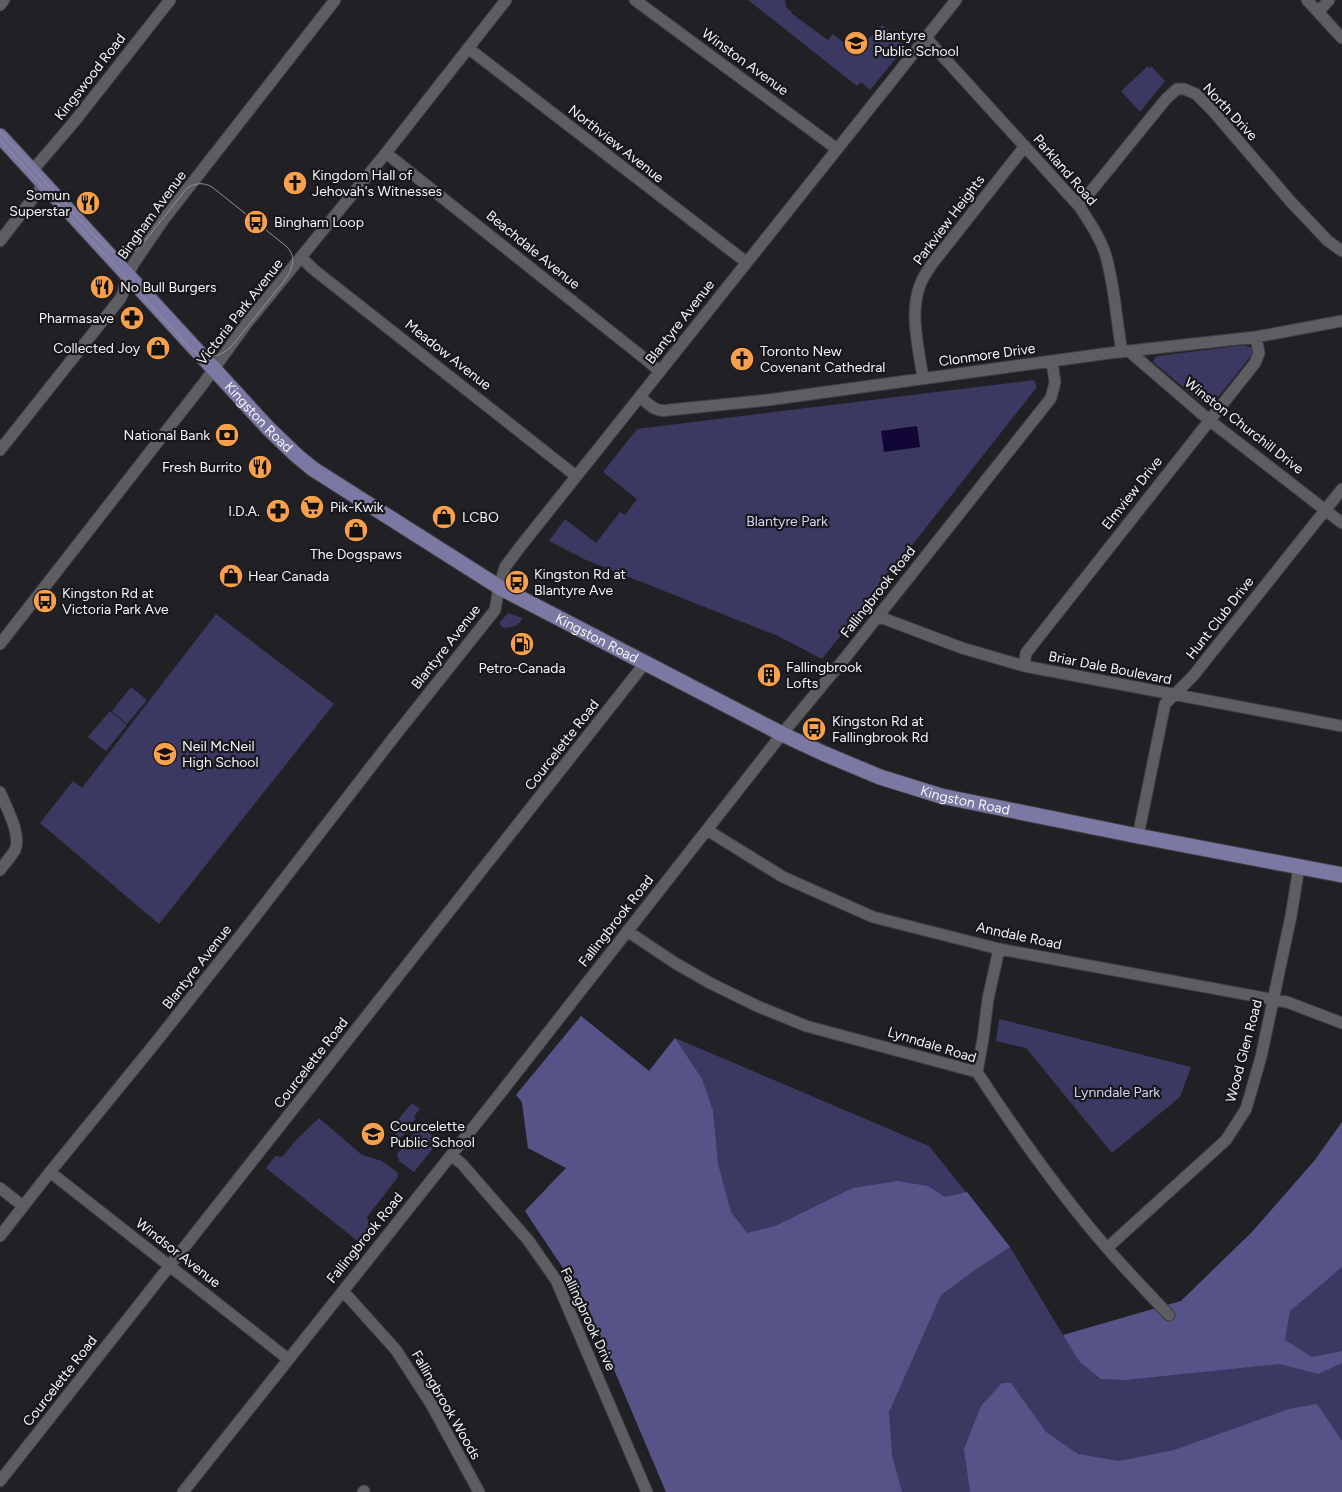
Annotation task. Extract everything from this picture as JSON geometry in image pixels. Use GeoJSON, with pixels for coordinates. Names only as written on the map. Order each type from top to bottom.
{"type":"FeatureCollection","features":[{"type":"Feature","properties":{"kind":"main road","name":"Kingston Road"},"geometry":{"type":"LineString","coordinates":[[0,136],[213,369],[296,455],[327,477],[499,587],[782,734],[880,777],[918,790],[1138,836],[1342,875]]}},
{"type":"Feature","properties":{"kind":"street"},"geometry":{"type":"LineString","coordinates":[[0,4],[4,0]]}},
{"type":"Feature","properties":{"kind":"street","name":"Kingswood Road"},"geometry":{"type":"LineString","coordinates":[[32,171],[74,122],[170,0]]}},
{"type":"Feature","properties":{"kind":"street","name":"Bingham Avenue"},"geometry":{"type":"LineString","coordinates":[[0,450],[120,299],[127,276],[139,254],[164,219],[335,0]]}},
{"type":"Feature","properties":{"kind":"street","name":"Winston Avenue"},"geometry":{"type":"LineString","coordinates":[[635,0],[837,149]]}},
{"type":"Feature","properties":{"kind":"street","name":"Blantyre Avenue"},"geometry":{"type":"LineString","coordinates":[[0,1236],[152,1047],[495,610],[505,567],[956,0]]}},
{"type":"Feature","properties":{"kind":"street"},"geometry":{"type":"LineString","coordinates":[[1307,0],[1342,38]]}},
{"type":"Feature","properties":{"kind":"street"},"geometry":{"type":"LineString","coordinates":[[1318,12],[1329,0]]}},
{"type":"Feature","properties":{"kind":"street","name":"Victoria Park Avenue"},"geometry":{"type":"LineString","coordinates":[[0,644],[203,384],[242,329],[386,153],[504,1]]}},
{"type":"Feature","properties":{"kind":"street","name":"Parkland Road"},"geometry":{"type":"LineString","coordinates":[[926,38],[1079,206],[1095,231],[1106,256],[1126,352]]}},
{"type":"Feature","properties":{"kind":"street","name":"Northview Avenue"},"geometry":{"type":"LineString","coordinates":[[468,48],[746,262]]}},
{"type":"Feature","properties":{"kind":"street","name":"North Drive"},"geometry":{"type":"LineString","coordinates":[[1079,206],[1166,99],[1177,90],[1184,89],[1196,94],[1212,110],[1291,202],[1328,241],[1342,251]]}},
{"type":"Feature","properties":{"kind":"street","name":"Parkview Heights"},"geometry":{"type":"LineString","coordinates":[[923,379],[916,320],[916,302],[920,284],[932,264],[1025,146]]}},
{"type":"Feature","properties":{"kind":"street","name":"Beachdale Avenue"},"geometry":{"type":"LineString","coordinates":[[386,153],[660,372]]}},
{"type":"Feature","properties":{"kind":"street"},"geometry":{"type":"LineString","coordinates":[[0,241],[44,184]]}},
{"type":"Feature","properties":{"kind":"street","name":"Meadow Avenue"},"geometry":{"type":"LineString","coordinates":[[301,257],[313,269],[576,476]]}},
{"type":"Feature","properties":{"kind":"street","name":"Clonmore Drive"},"geometry":{"type":"LineString","coordinates":[[640,397],[662,412],[1256,337],[1342,321]]}},
{"type":"Feature","properties":{"kind":"street","name":"Elmview Drive"},"geometry":{"type":"LineString","coordinates":[[1024,666],[1026,653],[1257,360],[1259,353],[1256,337]]}},
{"type":"Feature","properties":{"kind":"street","name":"Winston Churchill Drive"},"geometry":{"type":"LineString","coordinates":[[1126,352],[1209,420],[1342,522]]}},
{"type":"Feature","properties":{"kind":"street","name":"Fallingbrook Road"},"geometry":{"type":"LineString","coordinates":[[183,1492],[782,734],[1051,398],[1056,382],[1052,362]]}},
{"type":"Feature","properties":{"kind":"street","name":"Hunt Club Drive"},"geometry":{"type":"LineString","coordinates":[[1138,836],[1165,704],[1192,676],[1342,489]]}},
{"type":"Feature","properties":{"kind":"street","name":"Briar Dale Boulevard"},"geometry":{"type":"LineString","coordinates":[[877,616],[962,648],[1024,666],[1173,695],[1341,724]]}},
{"type":"Feature","properties":{"kind":"street","name":"Courcelette Road"},"geometry":{"type":"LineString","coordinates":[[0,1481],[645,663]]}},
{"type":"Feature","properties":{"kind":"street"},"geometry":{"type":"LineString","coordinates":[[0,792],[14,828],[16,840],[16,848],[0,870]]}},
{"type":"Feature","properties":{"kind":"street","name":"Anndale Road"},"geometry":{"type":"LineString","coordinates":[[707,830],[783,877],[873,917],[1000,949],[1287,1002],[1342,1023]]}},
{"type":"Feature","properties":{"kind":"street","name":"Wood Glen Road"},"geometry":{"type":"LineString","coordinates":[[1107,1248],[1226,1140],[1246,1109],[1261,1056],[1291,916],[1299,866]]}},
{"type":"Feature","properties":{"kind":"street","name":"Lynndale Road"},"geometry":{"type":"LineString","coordinates":[[627,931],[710,983],[806,1026],[977,1072],[1012,1126],[1077,1212],[1169,1316]]}},
{"type":"Feature","properties":{"kind":"street"},"geometry":{"type":"LineString","coordinates":[[977,1072],[988,999],[1000,949]]}},
{"type":"Feature","properties":{"kind":"street","name":"Fallingbrook Drive"},"geometry":{"type":"LineString","coordinates":[[451,1154],[462,1164],[528,1240],[556,1280],[647,1492]]}},
{"type":"Feature","properties":{"kind":"street","name":"Windsor Avenue"},"geometry":{"type":"LineString","coordinates":[[50,1172],[288,1359]]}},
{"type":"Feature","properties":{"kind":"street"},"geometry":{"type":"LineString","coordinates":[[0,1188],[23,1206]]}},
{"type":"Feature","properties":{"kind":"street","name":"Fallingbrook Woods"},"geometry":{"type":"LineString","coordinates":[[343,1291],[396,1350],[431,1404],[479,1492]]}},
{"type":"Feature","properties":{"kind":"green space"},"geometry":{"type":"Polygon","coordinates":[[[748,0],[785,0],[786,7],[791,13],[828,40],[833,34],[850,48],[872,36],[882,25],[903,41],[901,43],[904,48],[870,90],[861,82],[857,86],[748,0]]]}},
{"type":"Feature","properties":{"kind":"green space"},"geometry":{"type":"Polygon","coordinates":[[[1148,66],[1149,68],[1152,67],[1165,81],[1140,112],[1121,91],[1148,66]]]}},
{"type":"Feature","properties":{"kind":"green space"},"geometry":{"type":"Polygon","coordinates":[[[1244,345],[1252,348],[1251,356],[1215,401],[1209,404],[1201,402],[1153,362],[1155,357],[1158,356],[1244,345]]]}},
{"type":"Feature","properties":{"kind":"green space","name":"Blantyre Park"},"geometry":{"type":"Polygon","coordinates":[[[1034,380],[1037,387],[822,659],[778,636],[586,560],[549,541],[565,519],[596,543],[620,512],[625,515],[637,499],[603,472],[637,429],[1034,380]]]}},
{"type":"Feature","properties":{"kind":"green space"},"geometry":{"type":"Polygon","coordinates":[[[508,613],[522,618],[521,621],[512,627],[503,628],[499,623],[508,613]]]}},
{"type":"Feature","properties":{"kind":"green space"},"geometry":{"type":"Polygon","coordinates":[[[216,614],[334,704],[159,924],[40,823],[73,781],[82,788],[216,614]]]}},
{"type":"Feature","properties":{"kind":"green space"},"geometry":{"type":"Polygon","coordinates":[[[131,687],[147,700],[127,724],[112,711],[131,687]]]}},
{"type":"Feature","properties":{"kind":"green space"},"geometry":{"type":"Polygon","coordinates":[[[110,711],[127,725],[106,751],[88,737],[110,711]]]}},
{"type":"Feature","properties":{"kind":"green space"},"geometry":{"type":"Polygon","coordinates":[[[581,1016],[649,1071],[675,1038],[929,1146],[1010,1247],[1063,1335],[1181,1301],[1252,1232],[1315,1160],[1342,1122],[1342,1492],[666,1492],[585,1301],[525,1211],[566,1168],[528,1148],[522,1102],[516,1095],[581,1016]]]}},
{"type":"Feature","properties":{"kind":"green space","name":"Lynndale Park"},"geometry":{"type":"Polygon","coordinates":[[[999,1019],[1191,1067],[1180,1097],[1112,1153],[1026,1048],[996,1041],[999,1019]]]}},
{"type":"Feature","properties":{"kind":"green space"},"geometry":{"type":"Polygon","coordinates":[[[412,1103],[420,1109],[414,1116],[416,1118],[409,1126],[411,1128],[400,1138],[390,1129],[412,1103]]]}},
{"type":"Feature","properties":{"kind":"green space"},"geometry":{"type":"Polygon","coordinates":[[[319,1118],[362,1155],[382,1161],[397,1172],[398,1177],[367,1217],[368,1221],[374,1225],[360,1243],[266,1168],[275,1156],[282,1157],[319,1118]]]}},
{"type":"Feature","properties":{"kind":"green space"},"geometry":{"type":"Polygon","coordinates":[[[423,1128],[439,1141],[414,1172],[399,1161],[397,1154],[415,1132],[418,1134],[423,1128]]]}},
{"type":"Feature","properties":{"kind":"shaded area"},"geometry":{"type":"Polygon","coordinates":[[[917,426],[920,447],[884,452],[881,431],[917,426]]]}},
{"type":"Feature","properties":{"kind":"shaded area"},"geometry":{"type":"Polygon","coordinates":[[[581,1016],[649,1071],[675,1038],[702,1079],[713,1111],[718,1164],[731,1212],[747,1233],[775,1226],[853,1188],[897,1181],[928,1186],[945,1197],[967,1192],[1010,1247],[941,1295],[889,1412],[892,1455],[902,1492],[666,1492],[585,1301],[525,1211],[566,1168],[528,1148],[522,1102],[516,1095],[581,1016]]]}},
{"type":"Feature","properties":{"kind":"shaded area"},"geometry":{"type":"Polygon","coordinates":[[[1342,1122],[1342,1267],[1290,1311],[1285,1340],[1312,1357],[1342,1351],[1342,1363],[1318,1374],[1280,1364],[1125,1380],[1101,1379],[1080,1362],[1063,1335],[1181,1301],[1252,1232],[1315,1160],[1342,1122]]]}},
{"type":"Feature","properties":{"kind":"shaded area"},"geometry":{"type":"Polygon","coordinates":[[[1002,1383],[1011,1383],[1046,1432],[1078,1454],[1119,1461],[1174,1450],[1289,1409],[1317,1404],[1342,1441],[1342,1492],[970,1492],[964,1449],[981,1406],[1002,1383]]]}},
{"type":"Feature","properties":{"kind":"tram line"},"geometry":{"type":"LineString","coordinates":[[0,132],[97,239],[113,252],[125,254],[136,250],[187,188],[196,184],[203,184],[212,187],[286,246],[293,258],[290,271],[285,280],[231,347],[214,356],[209,357],[198,354],[188,346],[0,140]]}},
{"type":"Feature","properties":{"kind":"place","name":"Blantyre Public School"},"geometry":{"type":"Point","coordinates":[856,43]}},
{"type":"Feature","properties":{"kind":"place","name":"Kingdom Hall of Jehovah's Witnesses"},"geometry":{"type":"Point","coordinates":[295,183]}},
{"type":"Feature","properties":{"kind":"place","name":"Somun Superstar"},"geometry":{"type":"Point","coordinates":[88,203]}},
{"type":"Feature","properties":{"kind":"place","name":"Bingham Loop"},"geometry":{"type":"Point","coordinates":[256,222]}},
{"type":"Feature","properties":{"kind":"place","name":"No Bull Burgers"},"geometry":{"type":"Point","coordinates":[102,287]}},
{"type":"Feature","properties":{"kind":"place","name":"Pharmasave"},"geometry":{"type":"Point","coordinates":[132,318]}},
{"type":"Feature","properties":{"kind":"place","name":"Collected Joy"},"geometry":{"type":"Point","coordinates":[158,348]}},
{"type":"Feature","properties":{"kind":"place","name":"Toronto New Covenant Cathedral"},"geometry":{"type":"Point","coordinates":[742,359]}},
{"type":"Feature","properties":{"kind":"place","name":"National Bank"},"geometry":{"type":"Point","coordinates":[227,435]}},
{"type":"Feature","properties":{"kind":"place","name":"Fresh Burrito"},"geometry":{"type":"Point","coordinates":[260,467]}},
{"type":"Feature","properties":{"kind":"place","name":"Pik-Kwik"},"geometry":{"type":"Point","coordinates":[312,507]}},
{"type":"Feature","properties":{"kind":"place","name":"I.D.A."},"geometry":{"type":"Point","coordinates":[278,511]}},
{"type":"Feature","properties":{"kind":"place","name":"LCBO"},"geometry":{"type":"Point","coordinates":[444,517]}},
{"type":"Feature","properties":{"kind":"place","name":"The Dogspaws"},"geometry":{"type":"Point","coordinates":[356,530]}},
{"type":"Feature","properties":{"kind":"place","name":"Hear Canada"},"geometry":{"type":"Point","coordinates":[231,576]}},
{"type":"Feature","properties":{"kind":"place","name":"Kingston Rd at Blantyre Ave"},"geometry":{"type":"Point","coordinates":[517,582]}},
{"type":"Feature","properties":{"kind":"place","name":"Kingston Rd at Victoria Park Ave"},"geometry":{"type":"Point","coordinates":[45,601]}},
{"type":"Feature","properties":{"kind":"place","name":"Petro-Canada"},"geometry":{"type":"Point","coordinates":[522,644]}},
{"type":"Feature","properties":{"kind":"place","name":"Fallingbrook Lofts"},"geometry":{"type":"Point","coordinates":[769,675]}},
{"type":"Feature","properties":{"kind":"place","name":"Kingston Rd at Fallingbrook Rd"},"geometry":{"type":"Point","coordinates":[814,729]}},
{"type":"Feature","properties":{"kind":"place","name":"Neil McNeil High School"},"geometry":{"type":"Point","coordinates":[165,754]}},
{"type":"Feature","properties":{"kind":"place","name":"Courcelette Public School"},"geometry":{"type":"Point","coordinates":[373,1134]}}]}
